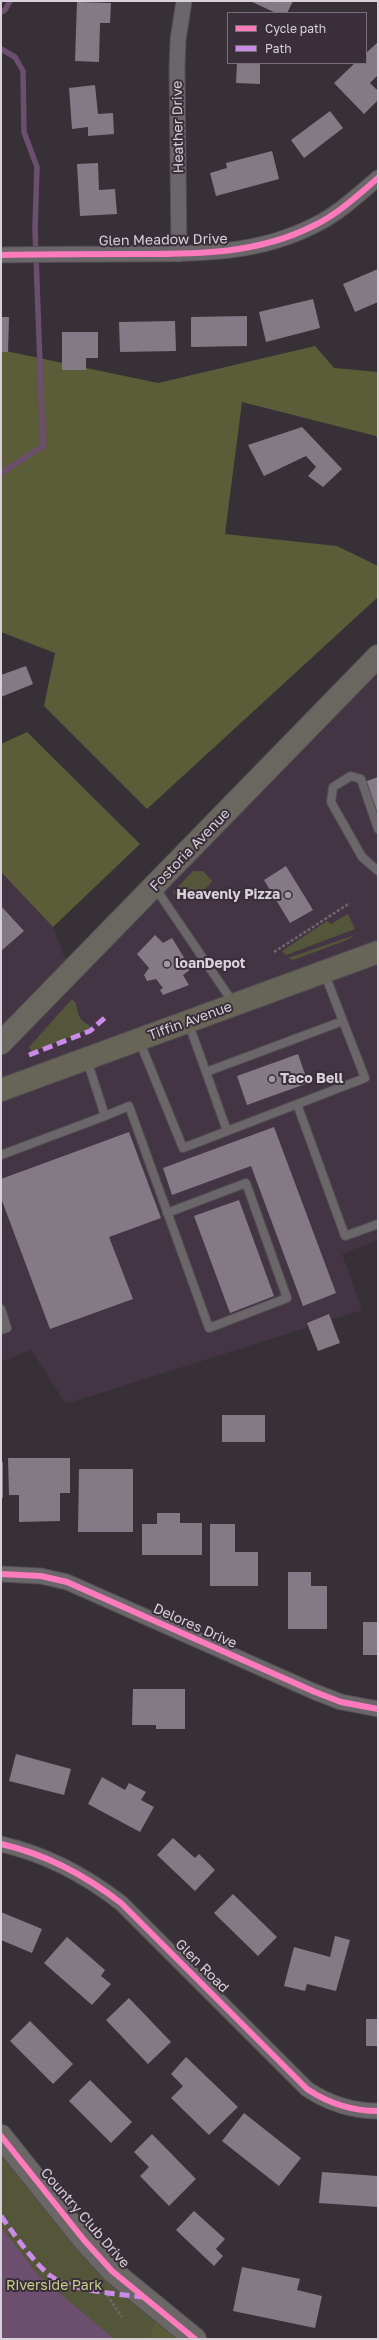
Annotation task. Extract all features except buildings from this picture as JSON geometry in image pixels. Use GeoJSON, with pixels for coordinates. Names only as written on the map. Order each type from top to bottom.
{"type":"FeatureCollection","features":[{"type":"Feature","properties":{"kind":"highway","name":"Tiffin Avenue"},"geometry":{"type":"LineString","coordinates":[[1,1090],[378,952]]}},
{"type":"Feature","properties":{"kind":"main road","name":"Fostoria Avenue"},"geometry":{"type":"LineString","coordinates":[[1,1043],[378,656]]}},
{"type":"Feature","properties":{"kind":"street","name":"Heather Drive"},"geometry":{"type":"LineString","coordinates":[[179,254],[177,67],[178,40],[184,1]]}},
{"type":"Feature","properties":{"kind":"street","name":"Glen Meadow Drive"},"geometry":{"type":"LineString","coordinates":[[7,255],[179,254],[238,250],[290,236],[326,220],[378,178]]}},
{"type":"Feature","properties":{"kind":"street","name":"Delores Drive"},"geometry":{"type":"LineString","coordinates":[[1,1574],[42,1576],[68,1582],[315,1692],[341,1702],[378,1710]]}},
{"type":"Feature","properties":{"kind":"street","name":"Glen Road"},"geometry":{"type":"LineString","coordinates":[[1,1844],[38,1855],[75,1872],[99,1886],[121,1903],[306,2089],[317,2096],[355,2109],[378,2110]]}},
{"type":"Feature","properties":{"kind":"street","name":"Country Club Drive"},"geometry":{"type":"LineString","coordinates":[[1,2136],[84,2240],[112,2271],[195,2339]]}},
{"type":"Feature","properties":{"kind":"lane"},"geometry":{"type":"LineString","coordinates":[[378,829],[361,779],[351,776],[333,786],[331,802],[362,857],[378,872]]}},
{"type":"Feature","properties":{"kind":"lane"},"geometry":{"type":"LineString","coordinates":[[154,886],[234,1004]]}},
{"type":"Feature","properties":{"kind":"lane"},"geometry":{"type":"LineString","coordinates":[[139,1040],[183,1148],[365,1078],[324,972]]}},
{"type":"Feature","properties":{"kind":"lane"},"geometry":{"type":"LineString","coordinates":[[206,1072],[343,1021]]}},
{"type":"Feature","properties":{"kind":"lane"},"geometry":{"type":"LineString","coordinates":[[188,1022],[227,1131]]}},
{"type":"Feature","properties":{"kind":"lane"},"geometry":{"type":"LineString","coordinates":[[86,1060],[105,1116]]}},
{"type":"Feature","properties":{"kind":"lane"},"geometry":{"type":"LineString","coordinates":[[297,1104],[345,1236],[378,1224]]}},
{"type":"Feature","properties":{"kind":"lane"},"geometry":{"type":"LineString","coordinates":[[1,1155],[129,1106],[167,1213],[209,1328],[287,1298],[246,1183],[167,1213]]}},
{"type":"Feature","properties":{"kind":"lane"},"geometry":{"type":"LineString","coordinates":[[1,1309],[7,1328],[1,1330]]}},
{"type":"Feature","properties":{"kind":"path"},"geometry":{"type":"LineString","coordinates":[[274,952],[350,903]]}},
{"type":"Feature","properties":{"kind":"path"},"geometry":{"type":"LineString","coordinates":[[103,2291],[122,2317]]}},
{"type":"Feature","properties":{"kind":"shaded area"},"geometry":{"type":"Polygon","coordinates":[[[378,658],[378,1240],[342,1254],[362,1310],[66,1404],[31,1350],[1,1362],[1,872],[53,927],[70,972],[378,658]]]}},
{"type":"Feature","properties":{"kind":"shaded area"},"geometry":{"type":"Polygon","coordinates":[[[1,2227],[38,2275],[114,2339],[1,2339],[1,2227]]]}},
{"type":"Feature","properties":{"kind":"green space"},"geometry":{"type":"Polygon","coordinates":[[[315,346],[334,368],[378,372],[378,440],[376,436],[242,402],[225,534],[337,546],[378,566],[378,597],[147,809],[44,706],[55,653],[1,632],[1,350],[158,383],[315,346]]]}},
{"type":"Feature","properties":{"kind":"green space"},"geometry":{"type":"Polygon","coordinates":[[[27,732],[140,844],[53,927],[1,872],[1,744],[27,732]]]}},
{"type":"Feature","properties":{"kind":"green space"},"geometry":{"type":"Polygon","coordinates":[[[193,871],[203,871],[212,881],[202,891],[178,900],[173,892],[193,871]]]}},
{"type":"Feature","properties":{"kind":"green space"},"geometry":{"type":"Polygon","coordinates":[[[348,914],[355,929],[286,955],[282,951],[327,921],[331,924],[348,914]]]}},
{"type":"Feature","properties":{"kind":"green space"},"geometry":{"type":"Polygon","coordinates":[[[355,935],[347,940],[293,960],[288,958],[355,935]]]}},
{"type":"Feature","properties":{"kind":"green space"},"geometry":{"type":"Polygon","coordinates":[[[72,999],[76,1003],[81,1019],[89,1025],[90,1029],[32,1052],[29,1047],[72,999]]]}},
{"type":"Feature","properties":{"kind":"green space","name":"Riverside Park"},"geometry":{"type":"Polygon","coordinates":[[[1,2136],[143,2297],[166,2339],[1,2339],[1,2136]]]}},
{"type":"Feature","properties":{"kind":"green space"},"geometry":{"type":"Polygon","coordinates":[[[156,2319],[176,2339],[150,2339],[156,2319]]]}},
{"type":"Feature","properties":{"kind":"waterway"},"geometry":{"type":"LineString","coordinates":[[1,12],[5,10],[10,1]]}},
{"type":"Feature","properties":{"kind":"waterway"},"geometry":{"type":"LineString","coordinates":[[1,49],[15,57],[23,71],[24,132],[37,167],[35,229],[43,446],[1,473]]}},
{"type":"Feature","properties":{"kind":"marked path"},"geometry":{"type":"LineString","coordinates":[[29,1055],[90,1031],[108,1015]]}},
{"type":"Feature","properties":{"kind":"marked path"},"geometry":{"type":"LineString","coordinates":[[1,2216],[33,2259],[55,2279],[86,2289],[142,2297]]}},
{"type":"Feature","properties":{"kind":"cycle path"},"geometry":{"type":"LineString","coordinates":[[1,255],[179,254],[225,251],[248,247],[293,235],[323,221],[348,204],[378,178]]}},
{"type":"Feature","properties":{"kind":"cycle path"},"geometry":{"type":"LineString","coordinates":[[1,1574],[41,1576],[67,1582],[315,1692],[341,1702],[378,1709]]}},
{"type":"Feature","properties":{"kind":"cycle path"},"geometry":{"type":"LineString","coordinates":[[1,1844],[17,1848],[64,1867],[93,1883],[121,1903],[307,2089],[332,2102],[350,2108],[378,2111]]}},
{"type":"Feature","properties":{"kind":"cycle path"},"geometry":{"type":"LineString","coordinates":[[1,2136],[84,2240],[112,2271],[195,2339]]}},
{"type":"Feature","properties":{"kind":"place","name":"Heavenly Pizza"},"geometry":{"type":"Point","coordinates":[288,895]}},
{"type":"Feature","properties":{"kind":"place","name":"loanDepot"},"geometry":{"type":"Point","coordinates":[167,964]}},
{"type":"Feature","properties":{"kind":"place","name":"Taco Bell"},"geometry":{"type":"Point","coordinates":[272,1079]}}]}
